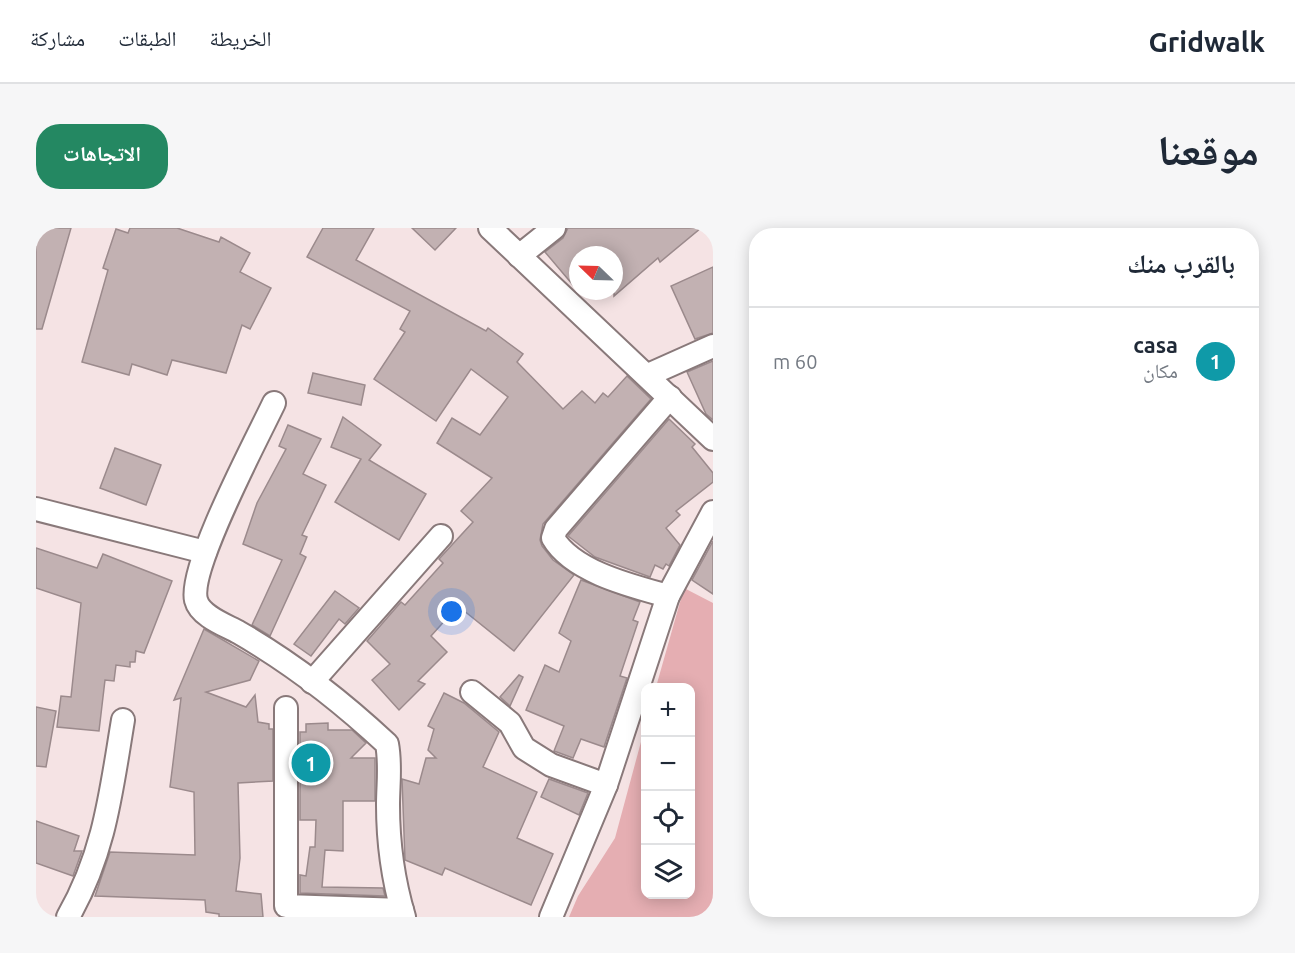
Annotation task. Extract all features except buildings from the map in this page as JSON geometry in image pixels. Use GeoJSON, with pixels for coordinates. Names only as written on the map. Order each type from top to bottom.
{"type":"FeatureCollection","features":[{"type":"Feature","properties":{"kind":"street"},"geometry":{"type":"LineString","coordinates":[[490,228],[648,375],[713,439]]}},
{"type":"Feature","properties":{"kind":"street"},"geometry":{"type":"LineString","coordinates":[[515,251],[531,228]]}},
{"type":"Feature","properties":{"kind":"street"},"geometry":{"type":"LineString","coordinates":[[515,251],[554,228]]}},
{"type":"Feature","properties":{"kind":"street"},"geometry":{"type":"LineString","coordinates":[[648,375],[713,346]]}},
{"type":"Feature","properties":{"kind":"street"},"geometry":{"type":"LineString","coordinates":[[668,596],[616,581],[590,569],[558,546],[554,538],[556,530],[670,397]]}},
{"type":"Feature","properties":{"kind":"street"},"geometry":{"type":"LineString","coordinates":[[274,403],[205,552],[195,584],[196,601],[205,613],[254,641],[349,707],[387,744],[390,772],[388,805],[392,871],[403,913],[286,906],[286,708]]}},
{"type":"Feature","properties":{"kind":"street"},"geometry":{"type":"LineString","coordinates":[[36,509],[205,552]]}},
{"type":"Feature","properties":{"kind":"street"},"geometry":{"type":"LineString","coordinates":[[551,917],[606,785],[668,596],[713,512]]}},
{"type":"Feature","properties":{"kind":"street"},"geometry":{"type":"LineString","coordinates":[[312,682],[441,536]]}},
{"type":"Feature","properties":{"kind":"street"},"geometry":{"type":"LineString","coordinates":[[472,692],[510,723],[524,748],[551,765],[606,785]]}},
{"type":"Feature","properties":{"kind":"street"},"geometry":{"type":"LineString","coordinates":[[68,917],[83,890],[99,851],[123,720]]}},
{"type":"Feature","properties":{"kind":"shaded area"},"geometry":{"type":"Polygon","coordinates":[[[684,588],[713,603],[713,917],[569,917],[578,896],[615,838],[641,742],[641,899],[695,899],[695,683],[657,683],[684,588]]]}},
{"type":"Feature","properties":{"kind":"place","name":"casa"},"geometry":{"type":"Point","coordinates":[311,763]}}]}
